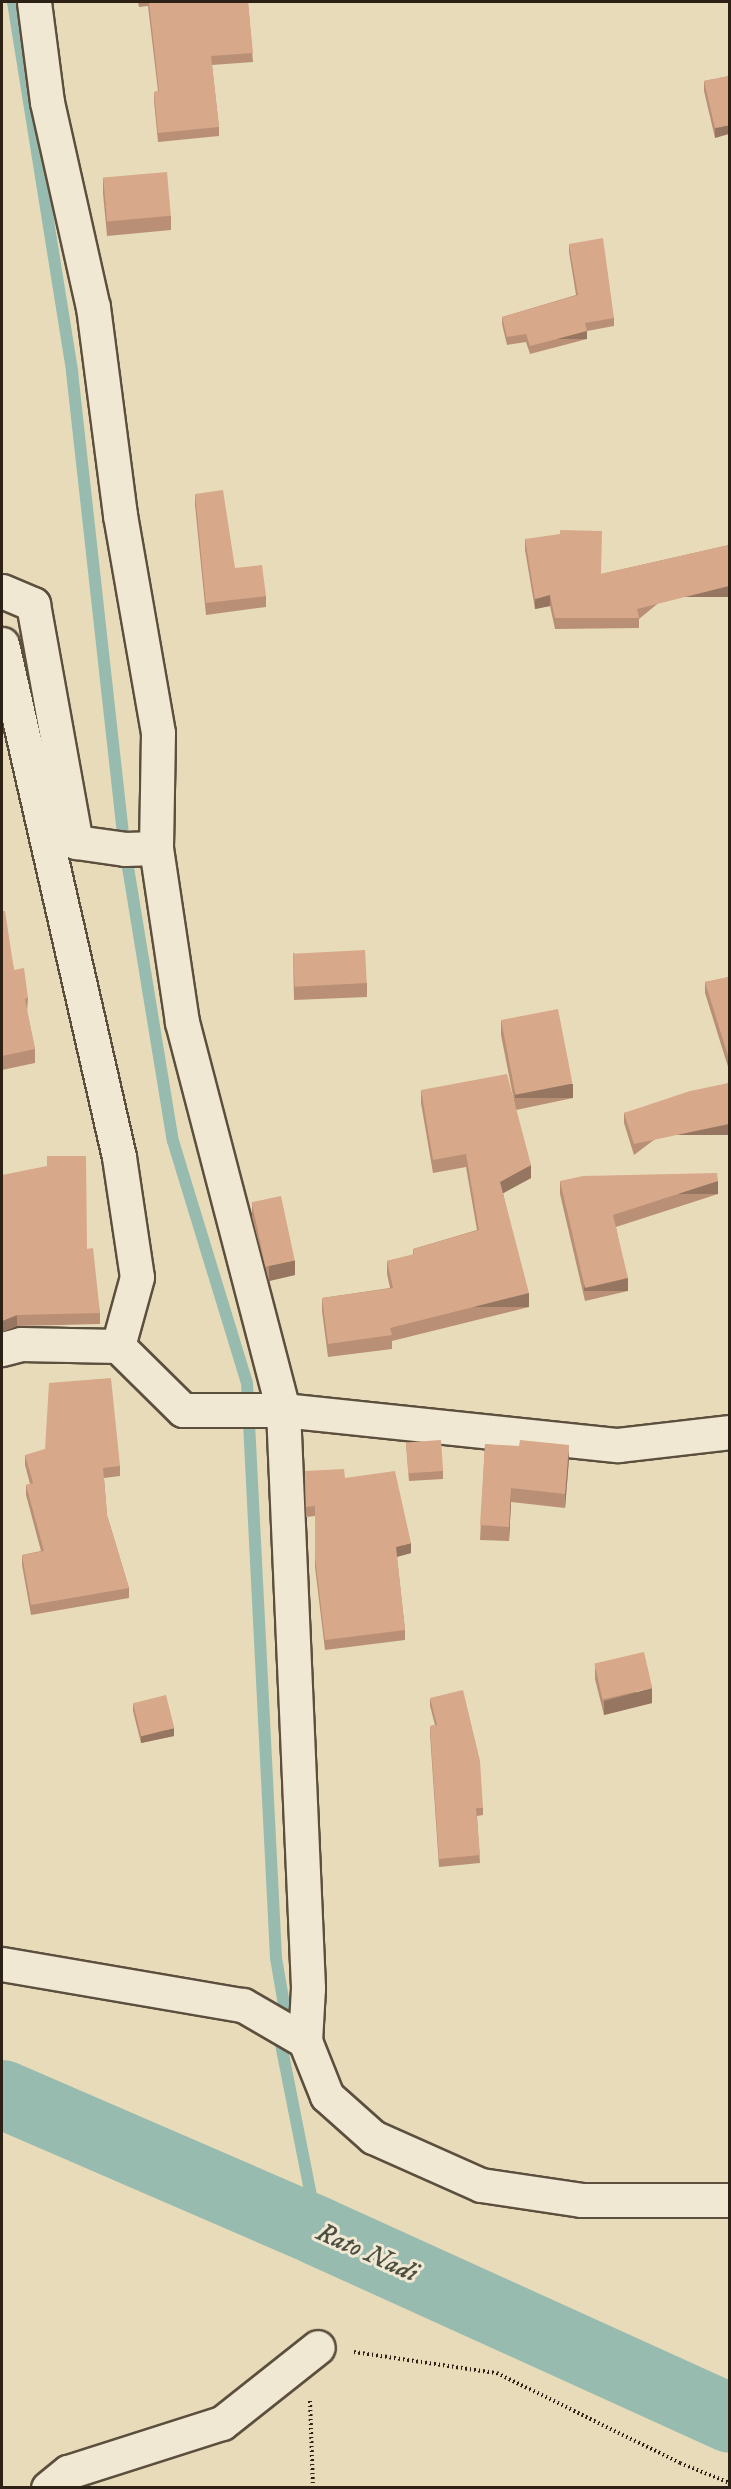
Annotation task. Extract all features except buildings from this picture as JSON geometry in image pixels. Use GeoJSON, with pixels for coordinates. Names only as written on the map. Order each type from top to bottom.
{"type":"FeatureCollection","features":[{"type":"Feature","properties":{"kind":"street"},"geometry":{"type":"LineString","coordinates":[[34,2],[47,102],[93,307],[120,515],[158,733],[156,848],[182,1022],[283,1410],[308,1988],[305,2041],[327,2096],[373,2137],[481,2185],[581,2200],[729,2200]]}},
{"type":"Feature","properties":{"kind":"street"},"geometry":{"type":"LineString","coordinates":[[2,591],[33,604],[76,842],[125,849],[156,848]]}},
{"type":"Feature","properties":{"kind":"street"},"geometry":{"type":"LineString","coordinates":[[2,644],[119,1157],[137,1277],[118,1346]]}},
{"type":"Feature","properties":{"kind":"street"},"geometry":{"type":"LineString","coordinates":[[2,1348],[21,1344],[118,1346],[183,1410],[283,1410],[618,1445],[729,1432]]}},
{"type":"Feature","properties":{"kind":"street"},"geometry":{"type":"LineString","coordinates":[[2,1964],[243,2005],[305,2041]]}},
{"type":"Feature","properties":{"kind":"street"},"geometry":{"type":"LineString","coordinates":[[48,2487],[68,2472],[222,2423],[318,2347]]}},
{"type":"Feature","properties":{"kind":"path"},"geometry":{"type":"LineString","coordinates":[[313,2487],[308,2414],[318,2347],[497,2373],[680,2463],[729,2482]]}},
{"type":"Feature","properties":{"kind":"waterway"},"geometry":{"type":"LineString","coordinates":[[13,2],[72,372],[125,849],[173,1141],[247,1383],[276,1958],[284,2005],[279,2034],[318,2231]]}},
{"type":"Feature","properties":{"kind":"waterway","name":"Rato Nadi"},"geometry":{"type":"LineString","coordinates":[[2,2094],[318,2231],[730,2418]]}}]}
